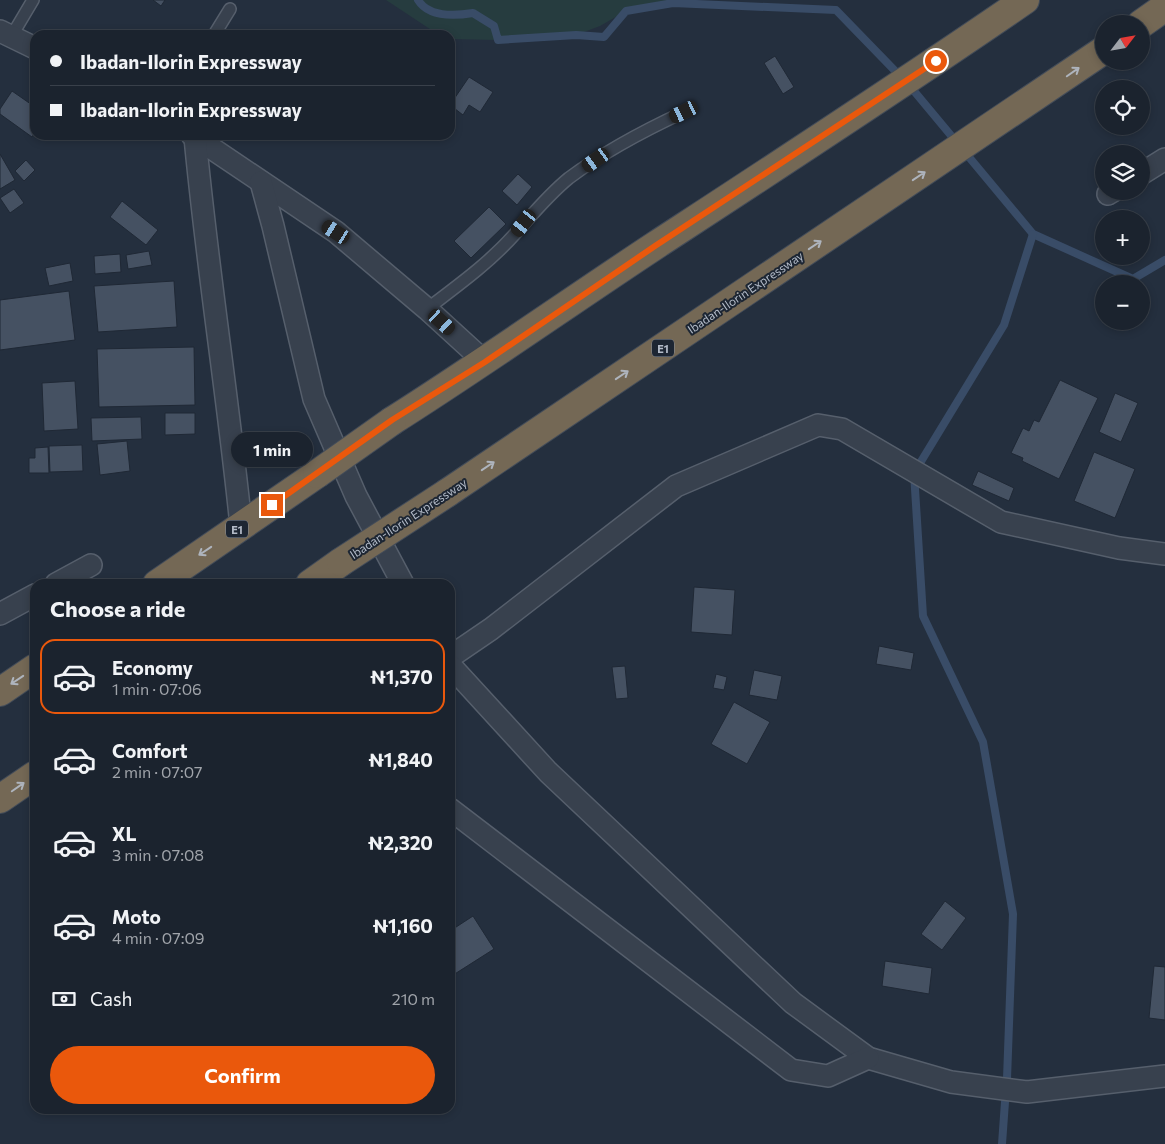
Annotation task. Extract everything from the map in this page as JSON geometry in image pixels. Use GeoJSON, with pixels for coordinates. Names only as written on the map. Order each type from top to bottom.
{"type":"FeatureCollection","features":[{"type":"Feature","properties":{"kind":"highway","name":"E1"},"geometry":{"type":"LineString","coordinates":[[164,579],[392,420],[485,362],[655,246],[823,137],[1025,0]]}},
{"type":"Feature","properties":{"kind":"highway"},"geometry":{"type":"LineString","coordinates":[[1150,18],[1165,7]]}},
{"type":"Feature","properties":{"kind":"highway","name":"Ibadan-Ilorin Expressway"},"geometry":{"type":"LineString","coordinates":[[317,579],[1095,56]]}},
{"type":"Feature","properties":{"kind":"highway"},"geometry":{"type":"LineString","coordinates":[[0,692],[30,671]]}},
{"type":"Feature","properties":{"kind":"highway"},"geometry":{"type":"LineString","coordinates":[[0,799],[30,778]]}},
{"type":"Feature","properties":{"kind":"street"},"geometry":{"type":"LineString","coordinates":[[6,34],[30,46]]}},
{"type":"Feature","properties":{"kind":"street"},"geometry":{"type":"LineString","coordinates":[[194,140],[212,293],[231,430],[241,526]]}},
{"type":"Feature","properties":{"kind":"street"},"geometry":{"type":"LineString","coordinates":[[200,140],[336,232],[427,309],[485,362]]}},
{"type":"Feature","properties":{"kind":"street"},"geometry":{"type":"LineString","coordinates":[[1150,168],[1165,159]]}},
{"type":"Feature","properties":{"kind":"street"},"geometry":{"type":"LineString","coordinates":[[261,182],[314,399],[356,496],[400,579]]}},
{"type":"Feature","properties":{"kind":"street"},"geometry":{"type":"LineString","coordinates":[[455,654],[491,629],[676,486],[818,425],[842,429],[914,473],[1001,522],[1119,548],[1165,554]]}},
{"type":"Feature","properties":{"kind":"street"},"geometry":{"type":"LineString","coordinates":[[65,579],[91,565]]}},
{"type":"Feature","properties":{"kind":"street"},"geometry":{"type":"LineString","coordinates":[[0,614],[30,598]]}},
{"type":"Feature","properties":{"kind":"street"},"geometry":{"type":"LineString","coordinates":[[455,670],[548,772],[779,990],[793,1003],[868,1058],[951,1082],[1027,1092],[1165,1076]]}},
{"type":"Feature","properties":{"kind":"street"},"geometry":{"type":"LineString","coordinates":[[455,813],[791,1070],[828,1076],[868,1058]]}},
{"type":"Feature","properties":{"kind":"lane"},"geometry":{"type":"LineString","coordinates":[[6,34],[33,0]]}},
{"type":"Feature","properties":{"kind":"lane"},"geometry":{"type":"LineString","coordinates":[[217,30],[230,9]]}},
{"type":"Feature","properties":{"kind":"lane"},"geometry":{"type":"LineString","coordinates":[[427,309],[480,268],[514,235],[533,211],[569,179],[624,140],[684,112]]}},
{"type":"Feature","properties":{"kind":"green space"},"geometry":{"type":"Polygon","coordinates":[[[386,0],[689,0],[626,11],[600,26],[576,35],[498,40],[455,39],[455,30],[431,30],[386,0]]]}},
{"type":"Feature","properties":{"kind":"building"},"geometry":{"type":"Polygon","coordinates":[[[153,0],[165,0],[161,6],[153,0]]]}},
{"type":"Feature","properties":{"kind":"building"},"geometry":{"type":"Polygon","coordinates":[[[775,56],[794,87],[783,94],[764,63],[775,56]]]}},
{"type":"Feature","properties":{"kind":"building"},"geometry":{"type":"Polygon","coordinates":[[[469,77],[493,92],[480,112],[469,105],[463,115],[455,109],[455,98],[469,77]]]}},
{"type":"Feature","properties":{"kind":"building"},"geometry":{"type":"Polygon","coordinates":[[[12,91],[30,104],[30,136],[0,114],[0,109],[12,91]]]}},
{"type":"Feature","properties":{"kind":"building"},"geometry":{"type":"Polygon","coordinates":[[[0,154],[15,180],[0,189],[0,154]]]}},
{"type":"Feature","properties":{"kind":"building"},"geometry":{"type":"Polygon","coordinates":[[[26,160],[35,170],[24,181],[15,171],[26,160]]]}},
{"type":"Feature","properties":{"kind":"building"},"geometry":{"type":"Polygon","coordinates":[[[518,174],[532,187],[517,205],[502,191],[518,174]]]}},
{"type":"Feature","properties":{"kind":"building"},"geometry":{"type":"Polygon","coordinates":[[[14,189],[24,203],[10,213],[0,198],[14,189]]]}},
{"type":"Feature","properties":{"kind":"building"},"geometry":{"type":"Polygon","coordinates":[[[122,201],[158,230],[146,245],[110,217],[122,201]]]}},
{"type":"Feature","properties":{"kind":"building"},"geometry":{"type":"Polygon","coordinates":[[[489,207],[506,224],[471,258],[454,241],[489,207]]]}},
{"type":"Feature","properties":{"kind":"building"},"geometry":{"type":"Polygon","coordinates":[[[149,251],[152,265],[128,269],[126,255],[149,251]]]}},
{"type":"Feature","properties":{"kind":"building"},"geometry":{"type":"Polygon","coordinates":[[[120,254],[121,272],[95,274],[94,256],[120,254]]]}},
{"type":"Feature","properties":{"kind":"building"},"geometry":{"type":"Polygon","coordinates":[[[70,263],[73,281],[49,286],[45,268],[70,263]]]}},
{"type":"Feature","properties":{"kind":"building"},"geometry":{"type":"Polygon","coordinates":[[[174,281],[177,327],[98,332],[94,286],[174,281]]]}},
{"type":"Feature","properties":{"kind":"building"},"geometry":{"type":"Polygon","coordinates":[[[69,291],[75,340],[0,350],[0,300],[69,291]]]}},
{"type":"Feature","properties":{"kind":"building"},"geometry":{"type":"Polygon","coordinates":[[[194,347],[195,405],[99,407],[97,349],[194,347]]]}},
{"type":"Feature","properties":{"kind":"building"},"geometry":{"type":"Polygon","coordinates":[[[1060,380],[1098,398],[1059,479],[1022,461],[1023,458],[1011,453],[1023,428],[1029,431],[1034,420],[1039,422],[1060,380]]]}},
{"type":"Feature","properties":{"kind":"building"},"geometry":{"type":"Polygon","coordinates":[[[75,381],[78,429],[44,431],[42,383],[75,381]]]}},
{"type":"Feature","properties":{"kind":"building"},"geometry":{"type":"Polygon","coordinates":[[[1115,393],[1138,403],[1121,442],[1099,432],[1115,393]]]}},
{"type":"Feature","properties":{"kind":"building"},"geometry":{"type":"Polygon","coordinates":[[[165,413],[195,413],[195,434],[165,435],[165,413]]]}},
{"type":"Feature","properties":{"kind":"building"},"geometry":{"type":"Polygon","coordinates":[[[141,417],[142,439],[92,441],[91,418],[141,417]]]}},
{"type":"Feature","properties":{"kind":"building"},"geometry":{"type":"Polygon","coordinates":[[[127,441],[130,471],[100,475],[97,444],[127,441]]]}},
{"type":"Feature","properties":{"kind":"building"},"geometry":{"type":"Polygon","coordinates":[[[82,445],[83,471],[50,472],[49,446],[82,445]]]}},
{"type":"Feature","properties":{"kind":"building"},"geometry":{"type":"Polygon","coordinates":[[[48,447],[49,473],[29,473],[29,458],[35,458],[35,448],[48,447]]]}},
{"type":"Feature","properties":{"kind":"building"},"geometry":{"type":"Polygon","coordinates":[[[1094,452],[1135,469],[1115,518],[1074,501],[1094,452]]]}},
{"type":"Feature","properties":{"kind":"building"},"geometry":{"type":"Polygon","coordinates":[[[978,471],[1014,488],[1009,501],[972,485],[978,471]]]}},
{"type":"Feature","properties":{"kind":"building"},"geometry":{"type":"Polygon","coordinates":[[[694,587],[735,590],[732,635],[691,632],[694,587]]]}},
{"type":"Feature","properties":{"kind":"building"},"geometry":{"type":"Polygon","coordinates":[[[879,646],[914,653],[911,670],[876,664],[879,646]]]}},
{"type":"Feature","properties":{"kind":"building"},"geometry":{"type":"Polygon","coordinates":[[[625,666],[628,698],[616,699],[612,667],[625,666]]]}},
{"type":"Feature","properties":{"kind":"building"},"geometry":{"type":"Polygon","coordinates":[[[754,670],[782,676],[777,700],[749,695],[754,670]]]}},
{"type":"Feature","properties":{"kind":"building"},"geometry":{"type":"Polygon","coordinates":[[[716,674],[727,677],[724,690],[713,688],[716,674]]]}},
{"type":"Feature","properties":{"kind":"building"},"geometry":{"type":"Polygon","coordinates":[[[734,702],[770,722],[747,764],[711,744],[734,702]]]}},
{"type":"Feature","properties":{"kind":"building"},"geometry":{"type":"Polygon","coordinates":[[[945,901],[966,918],[942,950],[921,934],[945,901]]]}},
{"type":"Feature","properties":{"kind":"building"},"geometry":{"type":"Polygon","coordinates":[[[473,916],[494,949],[455,974],[455,928],[473,916]]]}},
{"type":"Feature","properties":{"kind":"building"},"geometry":{"type":"Polygon","coordinates":[[[885,961],[932,968],[929,994],[882,986],[885,961]]]}},
{"type":"Feature","properties":{"kind":"building"},"geometry":{"type":"Polygon","coordinates":[[[1154,966],[1165,967],[1165,1020],[1149,1018],[1154,966]]]}},
{"type":"Feature","properties":{"kind":"waterway"},"geometry":{"type":"LineString","coordinates":[[418,0],[423,6],[435,13],[451,15],[473,13],[494,26],[498,40],[576,35],[604,37],[626,11],[673,3],[836,10],[901,77]]}},
{"type":"Feature","properties":{"kind":"waterway"},"geometry":{"type":"LineString","coordinates":[[909,85],[1033,234],[1133,279],[1165,260]]}},
{"type":"Feature","properties":{"kind":"waterway"},"geometry":{"type":"LineString","coordinates":[[1007,1079],[1013,914],[983,742],[923,616],[914,473],[1004,325],[1033,234]]}},
{"type":"Feature","properties":{"kind":"waterway"},"geometry":{"type":"LineString","coordinates":[[1002,1144],[1005,1102]]}},
{"type":"Feature","properties":{"kind":"route"},"geometry":{"type":"LineString","coordinates":[[272,505],[392,420],[485,362],[655,246],[936,61]]}}]}
